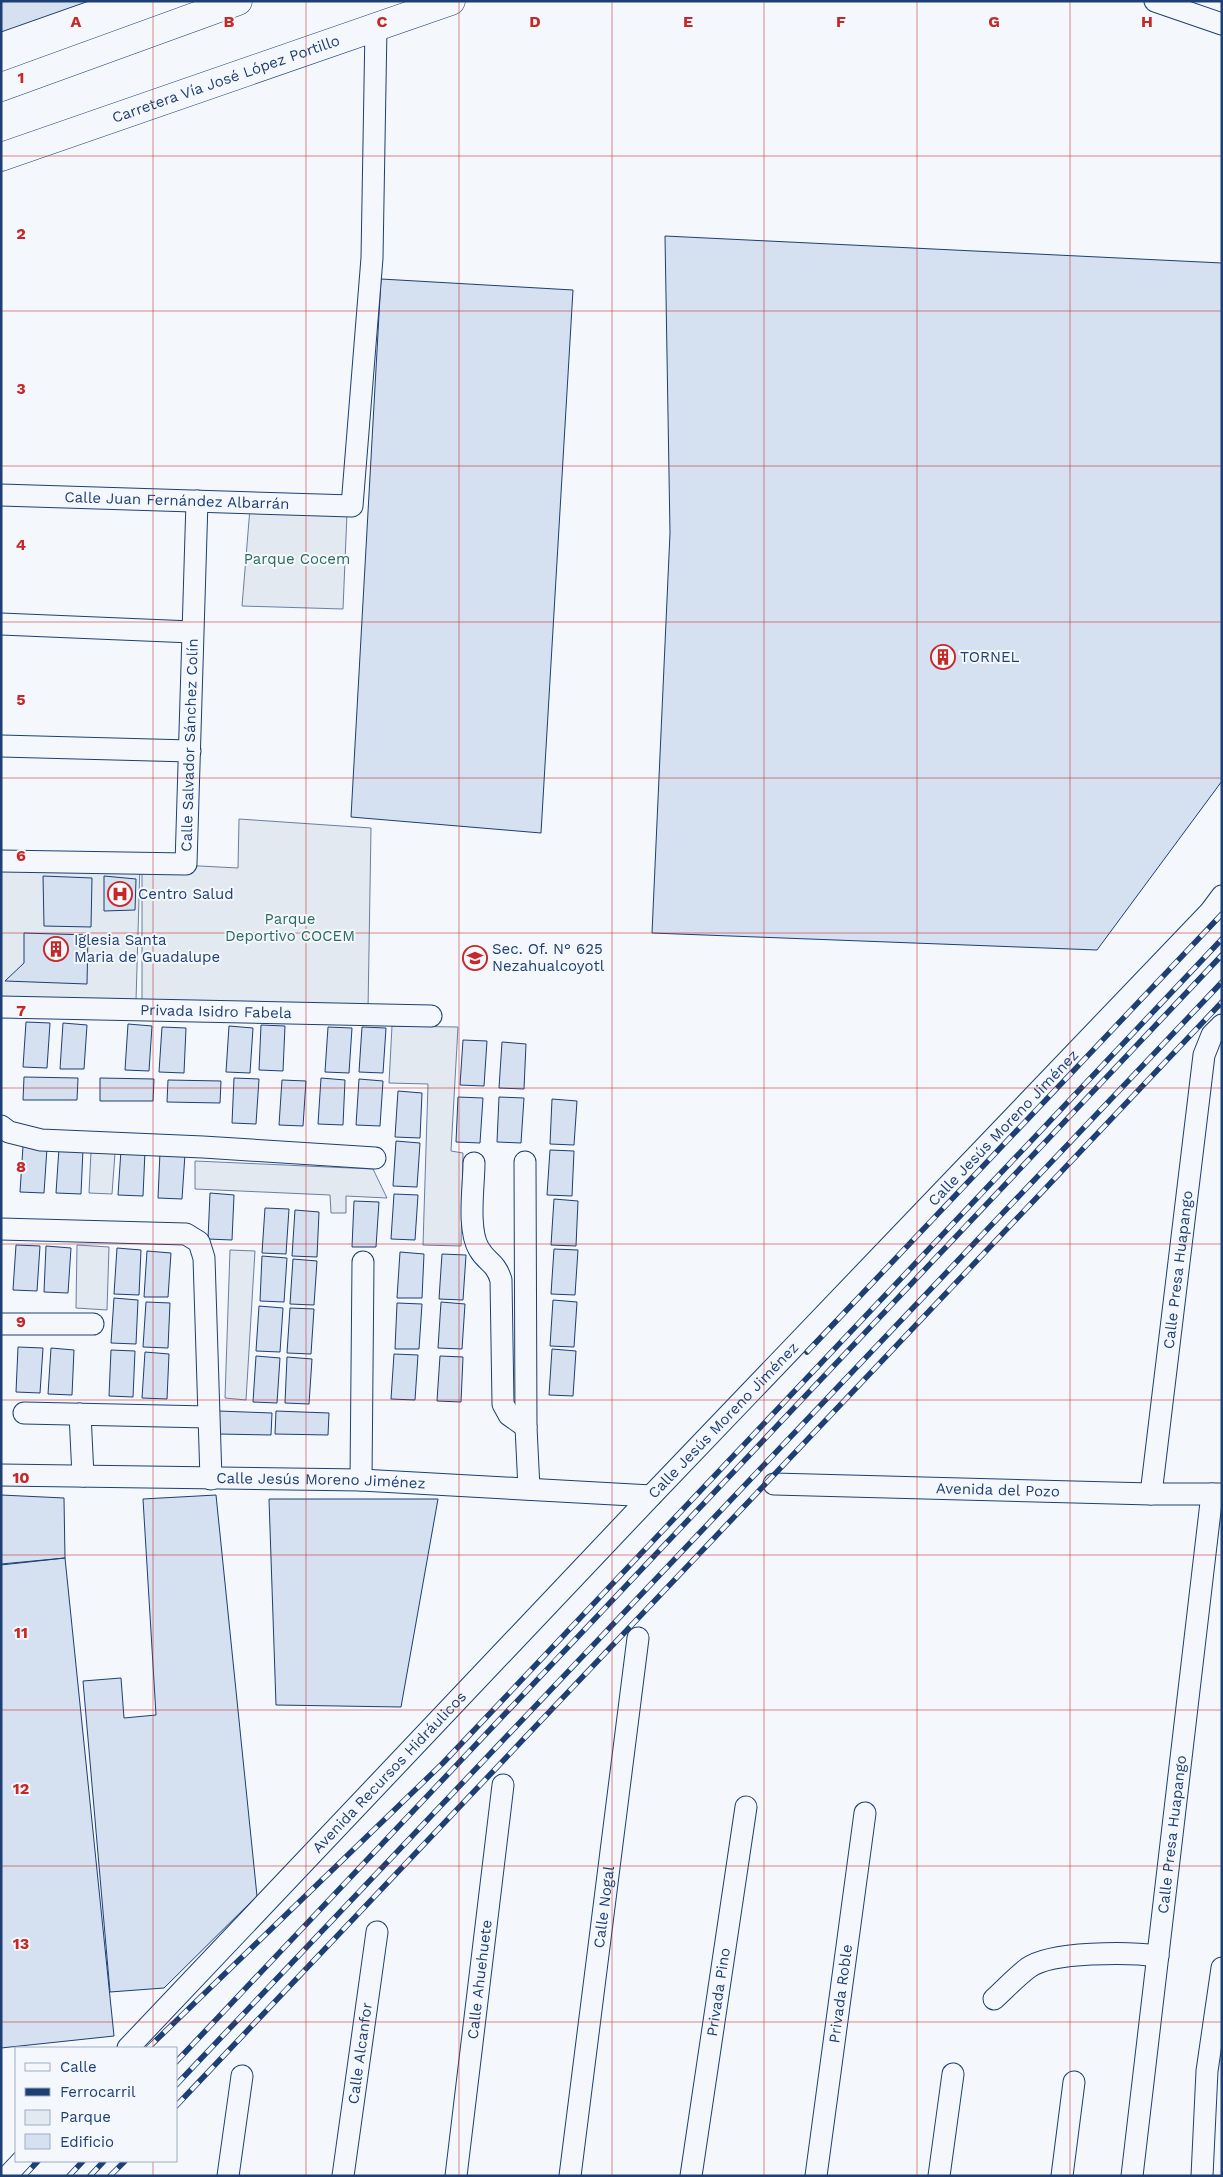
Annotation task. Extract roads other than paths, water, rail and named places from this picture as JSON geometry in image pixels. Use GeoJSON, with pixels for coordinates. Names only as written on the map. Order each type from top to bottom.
{"type":"FeatureCollection","features":[{"type":"Feature","properties":{"kind":"main road"},"geometry":{"type":"LineString","coordinates":[[1,87],[238,1]]}},
{"type":"Feature","properties":{"kind":"main road","name":"Carretera Vía José López Portillo"},"geometry":{"type":"LineString","coordinates":[[1,158],[451,1]]}},
{"type":"Feature","properties":{"kind":"street"},"geometry":{"type":"LineString","coordinates":[[1155,1],[1222,24]]}},
{"type":"Feature","properties":{"kind":"street","name":"Calle Juan Fernández Albarrán"},"geometry":{"type":"LineString","coordinates":[[1,495],[352,506],[372,258],[376,27]]}},
{"type":"Feature","properties":{"kind":"street","name":"Calle Salvador Sánchez Colín"},"geometry":{"type":"LineString","coordinates":[[1,861],[186,864],[197,501]]}},
{"type":"Feature","properties":{"kind":"street"},"geometry":{"type":"LineString","coordinates":[[1,624],[192,632]]}},
{"type":"Feature","properties":{"kind":"street"},"geometry":{"type":"LineString","coordinates":[[1,746],[190,751]]}},
{"type":"Feature","properties":{"kind":"street","name":"Calle Jesús Moreno Jiménez"},"geometry":{"type":"LineString","coordinates":[[1,1474],[361,1480],[651,1496],[1203,919],[1222,896]]}},
{"type":"Feature","properties":{"kind":"street","name":"Privada Isidro Fabela"},"geometry":{"type":"LineString","coordinates":[[1,1007],[431,1016]]}},
{"type":"Feature","properties":{"kind":"street","name":"Calle Presa Huapango"},"geometry":{"type":"LineString","coordinates":[[1152,1494],[1206,1045],[1222,1024]]}},
{"type":"Feature","properties":{"kind":"street"},"geometry":{"type":"LineString","coordinates":[[1,1126],[9,1132],[41,1140],[203,1147],[376,1158]]}},
{"type":"Feature","properties":{"kind":"street"},"geometry":{"type":"LineString","coordinates":[[525,1162],[526,1427],[529,1489]]}},
{"type":"Feature","properties":{"kind":"street"},"geometry":{"type":"LineString","coordinates":[[474,1163],[473,1236],[479,1250],[497,1268],[501,1280],[504,1404],[509,1416],[526,1427]]}},
{"type":"Feature","properties":{"kind":"street"},"geometry":{"type":"LineString","coordinates":[[1,1229],[186,1234],[199,1242],[204,1258],[211,1479]]}},
{"type":"Feature","properties":{"kind":"street"},"geometry":{"type":"LineString","coordinates":[[361,1480],[363,1262]]}},
{"type":"Feature","properties":{"kind":"street"},"geometry":{"type":"LineString","coordinates":[[1,1324],[93,1324]]}},
{"type":"Feature","properties":{"kind":"street"},"geometry":{"type":"LineString","coordinates":[[24,1413],[208,1417]]}},
{"type":"Feature","properties":{"kind":"street"},"geometry":{"type":"LineString","coordinates":[[80,1414],[83,1476]]}},
{"type":"Feature","properties":{"kind":"street","name":"Avenida del Pozo"},"geometry":{"type":"LineString","coordinates":[[774,1484],[1217,1494]]}},
{"type":"Feature","properties":{"kind":"street","name":"Calle Presa Huapango"},"geometry":{"type":"LineString","coordinates":[[1132,2176],[1217,1494]]}},
{"type":"Feature","properties":{"kind":"street","name":"Avenida Recursos Hidráulicos"},"geometry":{"type":"LineString","coordinates":[[129,2047],[651,1496]]}},
{"type":"Feature","properties":{"kind":"street","name":"Calle Nogal"},"geometry":{"type":"LineString","coordinates":[[570,2176],[638,1638]]}},
{"type":"Feature","properties":{"kind":"street","name":"Calle Ahuehuete"},"geometry":{"type":"LineString","coordinates":[[456,2176],[504,1784]]}},
{"type":"Feature","properties":{"kind":"street","name":"Privada Pino"},"geometry":{"type":"LineString","coordinates":[[691,2176],[746,1807]]}},
{"type":"Feature","properties":{"kind":"street","name":"Privada Roble"},"geometry":{"type":"LineString","coordinates":[[816,2176],[865,1812]]}},
{"type":"Feature","properties":{"kind":"street","name":"Calle Alcanfor"},"geometry":{"type":"LineString","coordinates":[[343,2176],[377,1932]]}},
{"type":"Feature","properties":{"kind":"street"},"geometry":{"type":"LineString","coordinates":[[994,1999],[1029,1967],[1052,1958],[1135,1953],[1158,1956]]}},
{"type":"Feature","properties":{"kind":"street"},"geometry":{"type":"LineString","coordinates":[[1209,2170],[1207,2071],[1222,1968]]}},
{"type":"Feature","properties":{"kind":"street"},"geometry":{"type":"LineString","coordinates":[[939,2176],[953,2074]]}},
{"type":"Feature","properties":{"kind":"street"},"geometry":{"type":"LineString","coordinates":[[228,2176],[242,2076]]}},
{"type":"Feature","properties":{"kind":"street"},"geometry":{"type":"LineString","coordinates":[[1062,2176],[1074,2082]]}},
{"type":"Feature","properties":{"kind":"street"},"geometry":{"type":"LineString","coordinates":[[8,2176],[21,2162]]}},
{"type":"Feature","properties":{"kind":"railway"},"geometry":{"type":"LineString","coordinates":[[807,1352],[1222,914]]}},
{"type":"Feature","properties":{"kind":"railway"},"geometry":{"type":"LineString","coordinates":[[149,2047],[443,1763],[1222,939]]}},
{"type":"Feature","properties":{"kind":"railway"},"geometry":{"type":"LineString","coordinates":[[178,2060],[1222,955]]}},
{"type":"Feature","properties":{"kind":"railway"},"geometry":{"type":"LineString","coordinates":[[178,2083],[1222,982]]}},
{"type":"Feature","properties":{"kind":"railway"},"geometry":{"type":"LineString","coordinates":[[178,2104],[1222,1002]]}},
{"type":"Feature","properties":{"kind":"railway"},"geometry":{"type":"LineString","coordinates":[[24,2176],[37,2162]]}},
{"type":"Feature","properties":{"kind":"railway"},"geometry":{"type":"LineString","coordinates":[[69,2176],[82,2162]]}},
{"type":"Feature","properties":{"kind":"railway"},"geometry":{"type":"LineString","coordinates":[[90,2176],[103,2162]]}},
{"type":"Feature","properties":{"kind":"railway"},"geometry":{"type":"LineString","coordinates":[[110,2176],[124,2162]]}},
{"type":"Feature","properties":{"kind":"place","name":"TORNEL"},"geometry":{"type":"Point","coordinates":[943,657]}},
{"type":"Feature","properties":{"kind":"place","name":"Centro Salud"},"geometry":{"type":"Point","coordinates":[120,894]}},
{"type":"Feature","properties":{"kind":"place","name":"Iglesia Santa Maria de Guadalupe"},"geometry":{"type":"Point","coordinates":[56,949]}},
{"type":"Feature","properties":{"kind":"place","name":"Sec. Of. N° 625 Nezahualcoyotl"},"geometry":{"type":"Point","coordinates":[475,958]}},
{"type":"Feature","properties":{"kind":"park label","name":"Parque Cocem"},"geometry":{"type":"Point","coordinates":[297,559]}},
{"type":"Feature","properties":{"kind":"park label","name":"Parque Deportivo COCEM"},"geometry":{"type":"Point","coordinates":[290,928]}}]}
